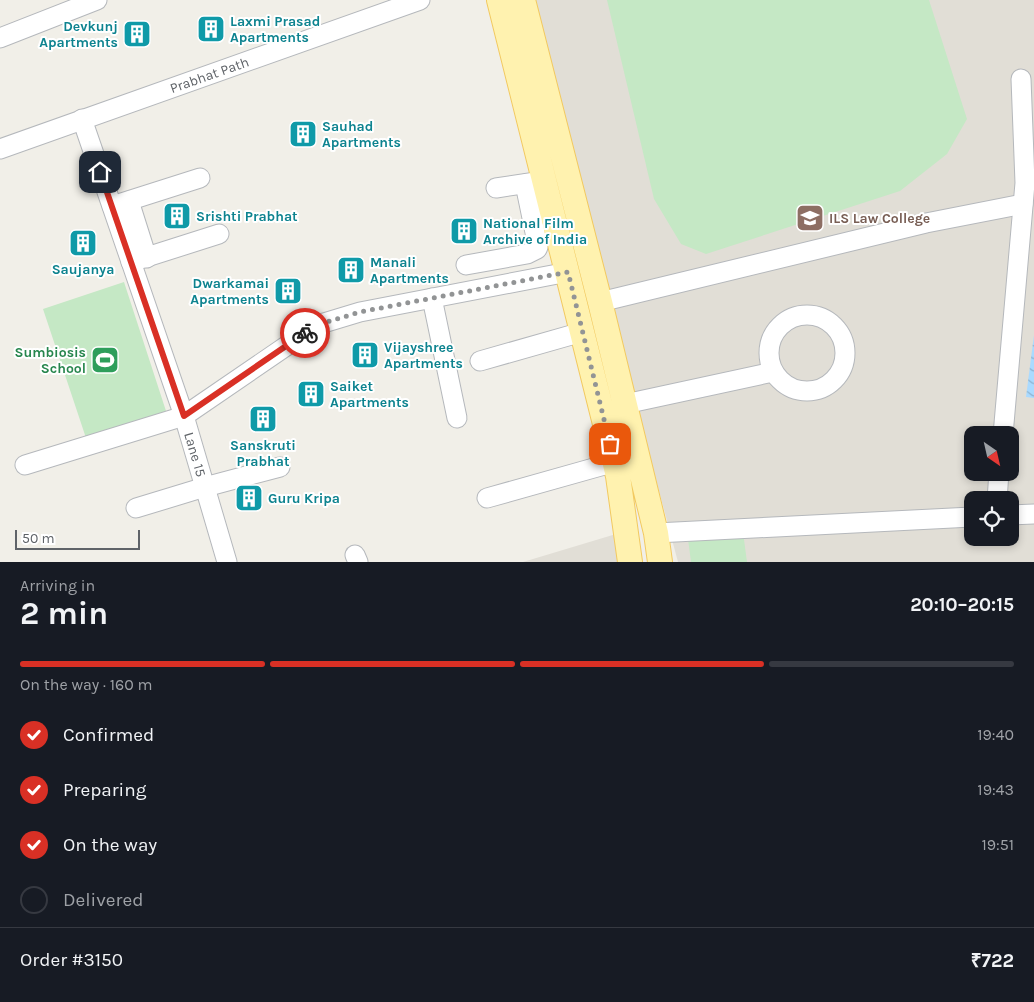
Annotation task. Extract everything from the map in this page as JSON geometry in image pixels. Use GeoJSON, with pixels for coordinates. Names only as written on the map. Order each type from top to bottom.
{"type":"FeatureCollection","features":[{"type":"Feature","properties":{"kind":"main road"},"geometry":{"type":"LineString","coordinates":[[499,0],[535,182],[568,272],[615,462],[630,562]]}},
{"type":"Feature","properties":{"kind":"main road"},"geometry":{"type":"LineString","coordinates":[[523,0],[625,404],[656,533],[660,562]]}},
{"type":"Feature","properties":{"kind":"street"},"geometry":{"type":"LineString","coordinates":[[0,38],[97,0]]}},
{"type":"Feature","properties":{"kind":"street","name":"Prabhat Path"},"geometry":{"type":"LineString","coordinates":[[0,149],[420,0]]}},
{"type":"Feature","properties":{"kind":"street"},"geometry":{"type":"LineString","coordinates":[[1004,426],[1025,183],[1021,79]]}},
{"type":"Feature","properties":{"kind":"street","name":"Lane 15"},"geometry":{"type":"LineString","coordinates":[[82,119],[120,204],[139,260],[227,562]]}},
{"type":"Feature","properties":{"kind":"street"},"geometry":{"type":"LineString","coordinates":[[120,204],[200,178]]}},
{"type":"Feature","properties":{"kind":"street"},"geometry":{"type":"LineString","coordinates":[[466,265],[527,254],[537,250],[535,182],[496,188]]}},
{"type":"Feature","properties":{"kind":"street"},"geometry":{"type":"LineString","coordinates":[[600,302],[926,223],[1023,204]]}},
{"type":"Feature","properties":{"kind":"street"},"geometry":{"type":"LineString","coordinates":[[139,260],[219,234]]}},
{"type":"Feature","properties":{"kind":"street"},"geometry":{"type":"LineString","coordinates":[[25,465],[184,416],[317,325],[360,312],[568,272]]}},
{"type":"Feature","properties":{"kind":"street"},"geometry":{"type":"LineString","coordinates":[[432,298],[457,418]]}},
{"type":"Feature","properties":{"kind":"street"},"geometry":{"type":"LineString","coordinates":[[808,314],[821,317],[832,324],[841,334],[845,347],[845,360],[840,373],[831,383],[819,389],[806,392],[792,389],[781,382],[773,372],[768,359],[771,339],[783,323],[794,316],[808,314]]}},
{"type":"Feature","properties":{"kind":"street"},"geometry":{"type":"LineString","coordinates":[[480,361],[582,332]]}},
{"type":"Feature","properties":{"kind":"street"},"geometry":{"type":"LineString","coordinates":[[625,404],[773,372]]}},
{"type":"Feature","properties":{"kind":"street"},"geometry":{"type":"LineString","coordinates":[[487,498],[615,462]]}},
{"type":"Feature","properties":{"kind":"street"},"geometry":{"type":"LineString","coordinates":[[136,508],[280,466]]}},
{"type":"Feature","properties":{"kind":"street"},"geometry":{"type":"LineString","coordinates":[[1019,515],[1034,514]]}},
{"type":"Feature","properties":{"kind":"street"},"geometry":{"type":"LineString","coordinates":[[656,533],[964,517]]}},
{"type":"Feature","properties":{"kind":"shaded area","name":"ILS Law College"},"geometry":{"type":"Polygon","coordinates":[[[528,0],[1034,0],[1034,562],[678,562],[528,0]]]}},
{"type":"Feature","properties":{"kind":"shaded area"},"geometry":{"type":"Polygon","coordinates":[[[626,531],[633,562],[523,562],[626,531]]]}},
{"type":"Feature","properties":{"kind":"green space"},"geometry":{"type":"Polygon","coordinates":[[[607,0],[929,0],[967,119],[947,154],[900,191],[706,254],[681,244],[654,199],[607,0]]]}},
{"type":"Feature","properties":{"kind":"green space","name":"Sumbiosis School"},"geometry":{"type":"Polygon","coordinates":[[[124,282],[166,411],[86,438],[43,309],[124,282]]]}},
{"type":"Feature","properties":{"kind":"green space"},"geometry":{"type":"Polygon","coordinates":[[[743,532],[747,562],[691,562],[688,539],[743,532]]]}},
{"type":"Feature","properties":{"kind":"water"},"geometry":{"type":"Polygon","coordinates":[[[1034,335],[1034,398],[1026,397],[1034,335]]]}},
{"type":"Feature","properties":{"kind":"way so far"},"geometry":{"type":"LineString","coordinates":[[305,333],[317,325],[360,312],[568,272],[610,444]]}},
{"type":"Feature","properties":{"kind":"place","name":"Laxmi Prasad Apartments"},"geometry":{"type":"Point","coordinates":[211,29]}},
{"type":"Feature","properties":{"kind":"place","name":"Devkunj Apartments"},"geometry":{"type":"Point","coordinates":[137,34]}},
{"type":"Feature","properties":{"kind":"place","name":"Sauhad Apartments"},"geometry":{"type":"Point","coordinates":[303,134]}},
{"type":"Feature","properties":{"kind":"place","name":"Srishti Prabhat"},"geometry":{"type":"Point","coordinates":[177,216]}},
{"type":"Feature","properties":{"kind":"place","name":"ILS Law College"},"geometry":{"type":"Point","coordinates":[810,218]}},
{"type":"Feature","properties":{"kind":"place","name":"National Film Archive of India"},"geometry":{"type":"Point","coordinates":[464,231]}},
{"type":"Feature","properties":{"kind":"place","name":"Saujanya"},"geometry":{"type":"Point","coordinates":[83,243]}},
{"type":"Feature","properties":{"kind":"place","name":"Manali Apartments"},"geometry":{"type":"Point","coordinates":[351,270]}},
{"type":"Feature","properties":{"kind":"place","name":"Dwarkamai Apartments"},"geometry":{"type":"Point","coordinates":[288,291]}},
{"type":"Feature","properties":{"kind":"place","name":"Vijayshree Apartments"},"geometry":{"type":"Point","coordinates":[365,355]}},
{"type":"Feature","properties":{"kind":"place","name":"Sumbiosis School"},"geometry":{"type":"Point","coordinates":[105,360]}},
{"type":"Feature","properties":{"kind":"place","name":"Saiket Apartments"},"geometry":{"type":"Point","coordinates":[311,394]}},
{"type":"Feature","properties":{"kind":"place","name":"Sanskruti Prabhat"},"geometry":{"type":"Point","coordinates":[263,419]}},
{"type":"Feature","properties":{"kind":"place","name":"Guru Kripa"},"geometry":{"type":"Point","coordinates":[249,498]}},
{"type":"Feature","properties":{"kind":"route"},"geometry":{"type":"LineString","coordinates":[[100,172],[184,416],[305,333]]}}]}
